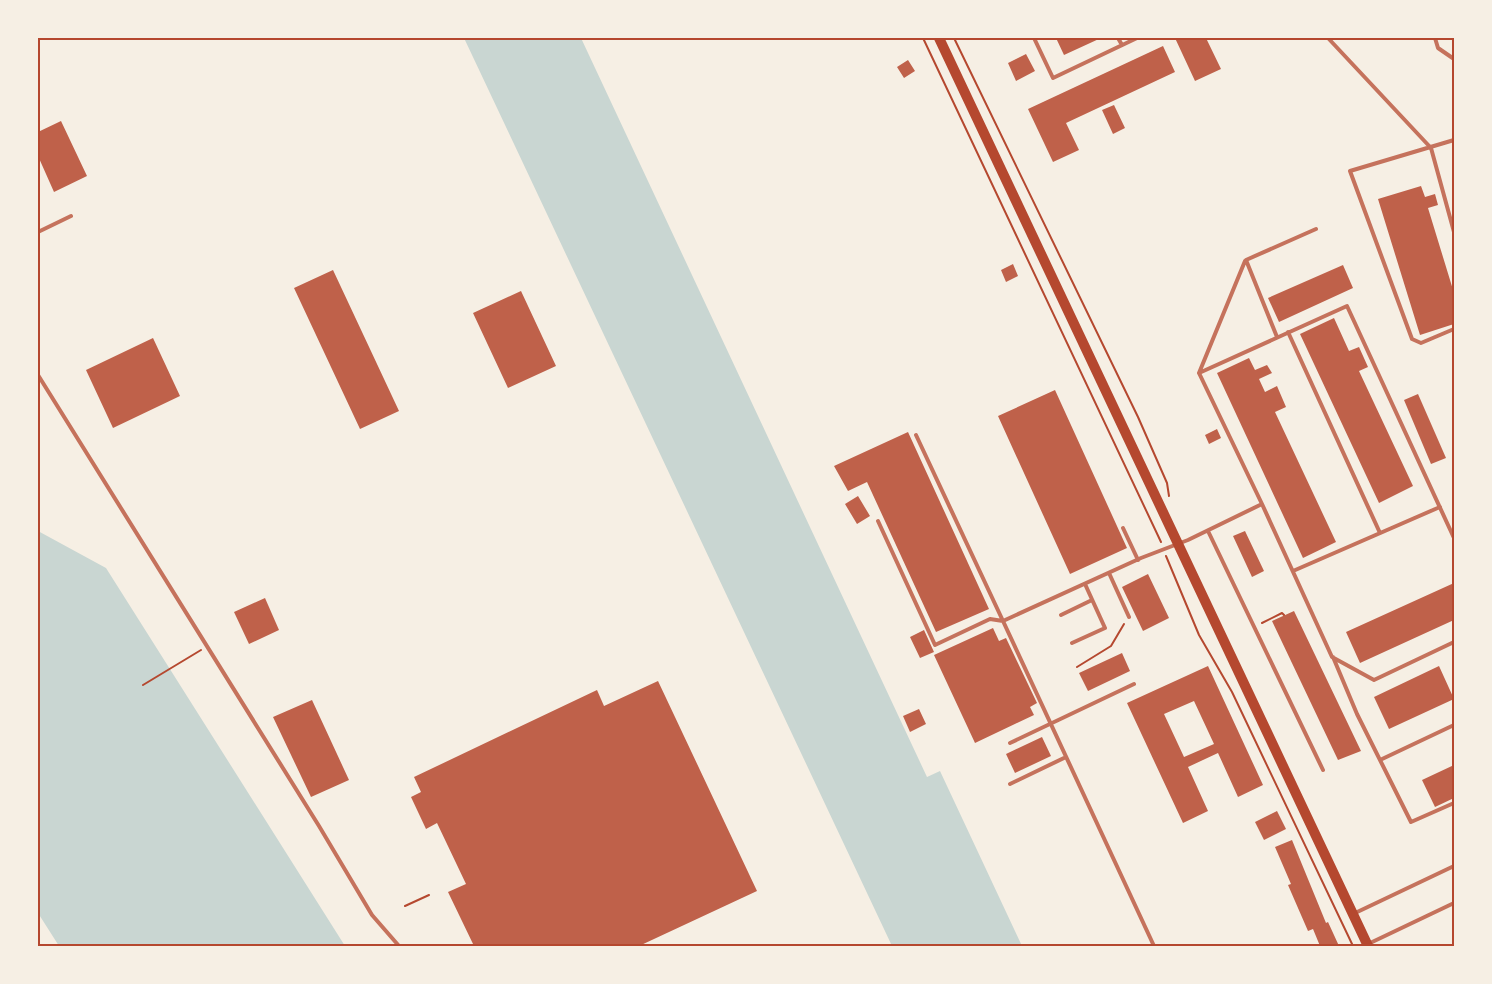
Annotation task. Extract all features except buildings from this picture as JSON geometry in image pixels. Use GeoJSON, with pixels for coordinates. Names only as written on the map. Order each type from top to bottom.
{"type":"FeatureCollection","features":[{"type":"Feature","properties":{"kind":"main road"},"geometry":{"type":"LineString","coordinates":[[939,38],[1367,945]]}},
{"type":"Feature","properties":{"kind":"lane"},"geometry":{"type":"LineString","coordinates":[[1034,38],[1053,78],[1137,38]]}},
{"type":"Feature","properties":{"kind":"lane"},"geometry":{"type":"LineString","coordinates":[[1118,38],[1122,45]]}},
{"type":"Feature","properties":{"kind":"lane"},"geometry":{"type":"LineString","coordinates":[[1328,38],[1431,148],[1455,232]]}},
{"type":"Feature","properties":{"kind":"lane"},"geometry":{"type":"LineString","coordinates":[[1435,38],[1438,48],[1455,59]]}},
{"type":"Feature","properties":{"kind":"lane"},"geometry":{"type":"LineString","coordinates":[[1455,140],[1350,171],[1412,339],[1421,343],[1455,329]]}},
{"type":"Feature","properties":{"kind":"lane"},"geometry":{"type":"LineString","coordinates":[[38,232],[71,216]]}},
{"type":"Feature","properties":{"kind":"lane"},"geometry":{"type":"LineString","coordinates":[[1316,229],[1246,260],[1199,373],[1262,504],[1357,714],[1411,822],[1455,803]]}},
{"type":"Feature","properties":{"kind":"lane"},"geometry":{"type":"LineString","coordinates":[[1246,260],[1277,337]]}},
{"type":"Feature","properties":{"kind":"lane"},"geometry":{"type":"LineString","coordinates":[[1199,373],[1347,306],[1455,538]]}},
{"type":"Feature","properties":{"kind":"lane"},"geometry":{"type":"LineString","coordinates":[[1288,332],[1380,533]]}},
{"type":"Feature","properties":{"kind":"lane"},"geometry":{"type":"LineString","coordinates":[[38,375],[320,826],[372,915],[399,946]]}},
{"type":"Feature","properties":{"kind":"lane"},"geometry":{"type":"LineString","coordinates":[[916,435],[1154,946]]}},
{"type":"Feature","properties":{"kind":"lane"},"geometry":{"type":"LineString","coordinates":[[878,521],[935,645],[990,619],[1004,621],[1163,549],[1179,545],[1262,504]]}},
{"type":"Feature","properties":{"kind":"lane"},"geometry":{"type":"LineString","coordinates":[[1293,571],[1440,507]]}},
{"type":"Feature","properties":{"kind":"lane"},"geometry":{"type":"LineString","coordinates":[[1124,528],[1138,560]]}},
{"type":"Feature","properties":{"kind":"lane"},"geometry":{"type":"LineString","coordinates":[[1208,531],[1323,770]]}},
{"type":"Feature","properties":{"kind":"lane"},"geometry":{"type":"LineString","coordinates":[[1108,573],[1129,617]]}},
{"type":"Feature","properties":{"kind":"lane"},"geometry":{"type":"LineString","coordinates":[[1072,643],[1105,628],[1085,584]]}},
{"type":"Feature","properties":{"kind":"lane"},"geometry":{"type":"LineString","coordinates":[[1061,615],[1092,600]]}},
{"type":"Feature","properties":{"kind":"lane"},"geometry":{"type":"LineString","coordinates":[[1332,657],[1374,680],[1455,642]]}},
{"type":"Feature","properties":{"kind":"lane"},"geometry":{"type":"LineString","coordinates":[[1010,743],[1134,684]]}},
{"type":"Feature","properties":{"kind":"lane"},"geometry":{"type":"LineString","coordinates":[[1380,760],[1455,725]]}},
{"type":"Feature","properties":{"kind":"lane"},"geometry":{"type":"LineString","coordinates":[[1010,784],[1066,757]]}},
{"type":"Feature","properties":{"kind":"lane"},"geometry":{"type":"LineString","coordinates":[[1353,914],[1455,866]]}},
{"type":"Feature","properties":{"kind":"lane"},"geometry":{"type":"LineString","coordinates":[[1367,945],[1455,903]]}},
{"type":"Feature","properties":{"kind":"path"},"geometry":{"type":"LineString","coordinates":[[923,38],[1163,549],[1199,634],[1232,692],[1353,946]]}},
{"type":"Feature","properties":{"kind":"path"},"geometry":{"type":"LineString","coordinates":[[954,38],[1138,417],[1167,483],[1171,505]]}},
{"type":"Feature","properties":{"kind":"path"},"geometry":{"type":"LineString","coordinates":[[1254,627],[1282,613],[1284,615]]}},
{"type":"Feature","properties":{"kind":"path"},"geometry":{"type":"LineString","coordinates":[[1077,667],[1111,646],[1129,617]]}},
{"type":"Feature","properties":{"kind":"path"},"geometry":{"type":"LineString","coordinates":[[143,685],[206,647]]}},
{"type":"Feature","properties":{"kind":"path"},"geometry":{"type":"LineString","coordinates":[[405,906],[429,895]]}},
{"type":"Feature","properties":{"kind":"shaded area"},"geometry":{"type":"Polygon","coordinates":[[[464,38],[581,38],[927,777],[940,771],[1022,946],[892,946],[464,38]]]}},
{"type":"Feature","properties":{"kind":"shaded area"},"geometry":{"type":"Polygon","coordinates":[[[38,531],[106,568],[345,946],[59,946],[38,913],[38,531]]]}}]}
